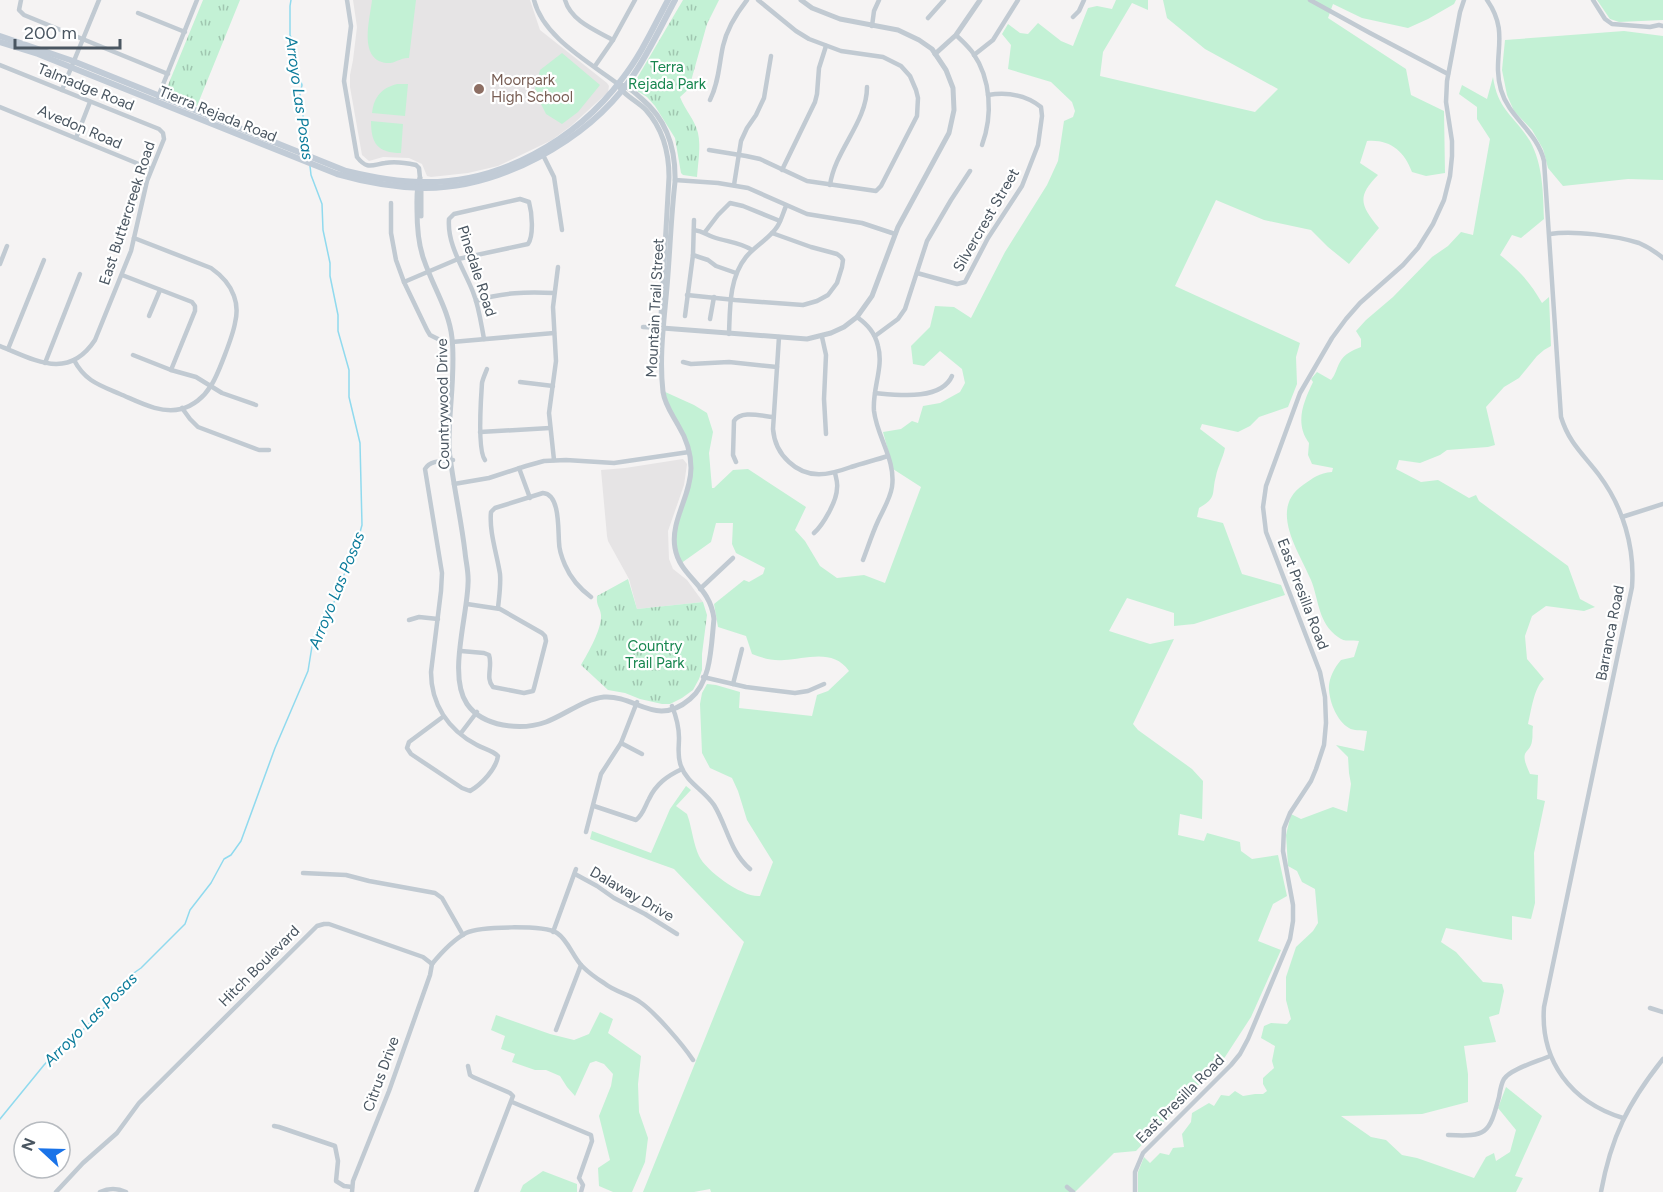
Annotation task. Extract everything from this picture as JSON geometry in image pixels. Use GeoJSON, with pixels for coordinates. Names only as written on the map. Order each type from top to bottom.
{"type":"FeatureCollection","features":[{"type":"Feature","properties":{"kind":"main road","name":"Tierra Rejada Road"},"geometry":{"type":"LineString","coordinates":[[622,87],[668,0]]}},
{"type":"Feature","properties":{"kind":"main road","name":"Tierra Rejada Road"},"geometry":{"type":"LineString","coordinates":[[0,36],[374,184],[420,183],[444,187],[506,171],[542,153],[566,135],[622,87],[639,65],[675,0]]}},
{"type":"Feature","properties":{"kind":"main road","name":"Tierra Rejada Road"},"geometry":{"type":"LineString","coordinates":[[0,42],[72,64]]}},
{"type":"Feature","properties":{"kind":"street"},"geometry":{"type":"LineString","coordinates":[[21,0],[19,7],[24,15],[168,74]]}},
{"type":"Feature","properties":{"kind":"street"},"geometry":{"type":"LineString","coordinates":[[62,90],[99,0]]}},
{"type":"Feature","properties":{"kind":"street"},"geometry":{"type":"LineString","coordinates":[[157,99],[197,0]]}},
{"type":"Feature","properties":{"kind":"street"},"geometry":{"type":"LineString","coordinates":[[347,0],[351,26],[343,75],[355,153],[361,162],[371,166],[386,163],[416,165],[419,168],[420,183]]}},
{"type":"Feature","properties":{"kind":"street","name":"Mountain Trail Street"},"geometry":{"type":"LineString","coordinates":[[534,0],[540,18],[560,41],[652,108],[666,129],[674,157],[675,180],[662,328]]}},
{"type":"Feature","properties":{"kind":"street"},"geometry":{"type":"LineString","coordinates":[[565,0],[568,10],[574,16],[613,40]]}},
{"type":"Feature","properties":{"kind":"street"},"geometry":{"type":"LineString","coordinates":[[710,100],[717,80],[723,45],[730,26],[747,0]]}},
{"type":"Feature","properties":{"kind":"street"},"geometry":{"type":"LineString","coordinates":[[709,150],[759,159],[800,179],[878,190],[917,116],[919,106],[913,81],[896,63],[883,57],[841,51],[809,39],[758,0]]}},
{"type":"Feature","properties":{"kind":"street"},"geometry":{"type":"LineString","coordinates":[[643,327],[807,339],[840,329],[857,317],[872,296],[895,234],[952,126],[955,102],[953,88],[946,70],[935,54],[919,40],[898,30],[828,15],[801,0]]}},
{"type":"Feature","properties":{"kind":"street"},"geometry":{"type":"LineString","coordinates":[[872,26],[874,11],[879,0]]}},
{"type":"Feature","properties":{"kind":"street"},"geometry":{"type":"LineString","coordinates":[[928,18],[944,0]]}},
{"type":"Feature","properties":{"kind":"street"},"geometry":{"type":"LineString","coordinates":[[935,54],[956,35],[980,0]]}},
{"type":"Feature","properties":{"kind":"street"},"geometry":{"type":"LineString","coordinates":[[974,55],[993,40],[1018,0]]}},
{"type":"Feature","properties":{"kind":"street"},"geometry":{"type":"LineString","coordinates":[[1073,17],[1084,0]]}},
{"type":"Feature","properties":{"kind":"street"},"geometry":{"type":"LineString","coordinates":[[1310,0],[1448,74]]}},
{"type":"Feature","properties":{"kind":"street","name":"East Presilla Road"},"geometry":{"type":"LineString","coordinates":[[1135,1192],[1135,1172],[1143,1153],[1240,1054],[1290,939],[1293,905],[1282,851],[1283,836],[1290,813],[1311,781],[1320,757],[1325,735],[1326,708],[1320,672],[1266,532],[1264,498],[1297,400],[1332,338],[1360,303],[1412,256],[1438,216],[1452,163],[1452,141],[1446,102],[1448,74],[1464,0]]}},
{"type":"Feature","properties":{"kind":"street","name":"Barranca Road"},"geometry":{"type":"LineString","coordinates":[[1487,0],[1496,15],[1500,30],[1498,72],[1503,94],[1511,112],[1534,137],[1543,156],[1561,417],[1570,441],[1604,482],[1622,518],[1632,556],[1632,587],[1544,1007],[1544,1034],[1550,1056],[1559,1072],[1578,1094],[1623,1118]]}},
{"type":"Feature","properties":{"kind":"street"},"geometry":{"type":"LineString","coordinates":[[1593,0],[1605,19],[1612,24],[1663,26]]}},
{"type":"Feature","properties":{"kind":"street"},"geometry":{"type":"LineString","coordinates":[[595,66],[613,40],[632,1]]}},
{"type":"Feature","properties":{"kind":"street"},"geometry":{"type":"LineString","coordinates":[[138,13],[185,32]]}},
{"type":"Feature","properties":{"kind":"street"},"geometry":{"type":"LineString","coordinates":[[956,35],[974,55],[985,76],[988,95],[987,123],[982,145]]}},
{"type":"Feature","properties":{"kind":"street"},"geometry":{"type":"LineString","coordinates":[[782,170],[815,102],[819,68],[826,46]]}},
{"type":"Feature","properties":{"kind":"street"},"geometry":{"type":"LineString","coordinates":[[734,184],[743,134],[764,98],[771,56]]}},
{"type":"Feature","properties":{"kind":"street","name":"Talmadge Road"},"geometry":{"type":"LineString","coordinates":[[0,65],[159,129],[163,133]]}},
{"type":"Feature","properties":{"kind":"street","name":"Mountain Trail Street"},"geometry":{"type":"LineString","coordinates":[[622,87],[657,124],[668,154],[669,177],[660,370],[663,401],[682,436],[691,468],[690,485],[675,528],[674,545],[680,564],[709,599],[714,619],[704,678],[696,694],[673,707]]}},
{"type":"Feature","properties":{"kind":"street"},"geometry":{"type":"LineString","coordinates":[[830,185],[836,161],[866,101],[867,87]]}},
{"type":"Feature","properties":{"kind":"street","name":"Silvercrest Street"},"geometry":{"type":"LineString","coordinates":[[917,273],[957,284],[965,282],[988,238],[1022,186],[1034,159],[1042,116],[1041,107],[1013,94],[988,95]]}},
{"type":"Feature","properties":{"kind":"street"},"geometry":{"type":"LineString","coordinates":[[76,138],[90,102]]}},
{"type":"Feature","properties":{"kind":"street","name":"Avedon Road"},"geometry":{"type":"LineString","coordinates":[[0,107],[151,169]]}},
{"type":"Feature","properties":{"kind":"street","name":"East Buttercreek Road"},"geometry":{"type":"LineString","coordinates":[[74,360],[95,340],[122,275],[134,238],[151,169],[164,139],[163,133]]}},
{"type":"Feature","properties":{"kind":"street"},"geometry":{"type":"LineString","coordinates":[[542,153],[554,177],[562,230]]}},
{"type":"Feature","properties":{"kind":"street"},"geometry":{"type":"LineString","coordinates":[[875,336],[901,315],[909,302],[927,241],[970,171]]}},
{"type":"Feature","properties":{"kind":"street"},"geometry":{"type":"LineString","coordinates":[[675,180],[734,184],[761,192],[786,206],[807,214],[862,223],[895,234]]}},
{"type":"Feature","properties":{"kind":"street","name":"Countrywood Drive"},"geometry":{"type":"LineString","coordinates":[[420,183],[418,238],[446,312],[454,342],[449,432],[468,572],[468,604],[458,674],[463,697],[477,713]]}},
{"type":"Feature","properties":{"kind":"street","name":"Pinedale Road"},"geometry":{"type":"LineString","coordinates":[[458,259],[529,244],[531,238],[530,203],[520,199],[452,215],[449,221],[450,234],[458,259],[476,301],[484,339]]}},
{"type":"Feature","properties":{"kind":"street"},"geometry":{"type":"LineString","coordinates":[[391,203],[396,261],[429,333],[438,339]]}},
{"type":"Feature","properties":{"kind":"street"},"geometry":{"type":"LineString","coordinates":[[705,232],[717,215],[730,203],[780,221]]}},
{"type":"Feature","properties":{"kind":"street"},"geometry":{"type":"LineString","coordinates":[[729,334],[732,287],[736,273],[752,250],[772,233],[786,206]]}},
{"type":"Feature","properties":{"kind":"street"},"geometry":{"type":"LineString","coordinates":[[685,316],[693,255],[694,220]]}},
{"type":"Feature","properties":{"kind":"street"},"geometry":{"type":"LineString","coordinates":[[694,230],[741,244],[752,250]]}},
{"type":"Feature","properties":{"kind":"street"},"geometry":{"type":"LineString","coordinates":[[687,295],[790,305],[809,304],[831,292],[841,272],[843,263],[840,255],[772,233]]}},
{"type":"Feature","properties":{"kind":"street"},"geometry":{"type":"LineString","coordinates":[[1550,234],[1576,233],[1623,239],[1644,246],[1663,258]]}},
{"type":"Feature","properties":{"kind":"street"},"geometry":{"type":"LineString","coordinates":[[0,346],[45,363],[57,365],[74,360],[82,373],[94,383],[157,409],[182,408],[198,400],[212,385],[235,325],[237,312],[235,297],[229,284],[211,268],[134,238]]}},
{"type":"Feature","properties":{"kind":"street"},"geometry":{"type":"LineString","coordinates":[[0,264],[7,246]]}},
{"type":"Feature","properties":{"kind":"street"},"geometry":{"type":"LineString","coordinates":[[693,255],[736,273]]}},
{"type":"Feature","properties":{"kind":"street"},"geometry":{"type":"LineString","coordinates":[[404,282],[458,259]]}},
{"type":"Feature","properties":{"kind":"street"},"geometry":{"type":"LineString","coordinates":[[8,349],[44,260]]}},
{"type":"Feature","properties":{"kind":"street"},"geometry":{"type":"LineString","coordinates":[[554,460],[549,413],[556,361],[553,313],[558,267]]}},
{"type":"Feature","properties":{"kind":"street"},"geometry":{"type":"LineString","coordinates":[[45,363],[80,274]]}},
{"type":"Feature","properties":{"kind":"street"},"geometry":{"type":"LineString","coordinates":[[122,275],[192,302],[195,306],[171,370]]}},
{"type":"Feature","properties":{"kind":"street"},"geometry":{"type":"LineString","coordinates":[[149,316],[160,290]]}},
{"type":"Feature","properties":{"kind":"street"},"geometry":{"type":"LineString","coordinates":[[476,301],[519,292],[554,293]]}},
{"type":"Feature","properties":{"kind":"street"},"geometry":{"type":"LineString","coordinates":[[710,319],[714,297]]}},
{"type":"Feature","properties":{"kind":"street"},"geometry":{"type":"LineString","coordinates":[[857,317],[875,336],[879,347],[875,415],[892,474],[889,498],[863,560]]}},
{"type":"Feature","properties":{"kind":"street"},"geometry":{"type":"LineString","coordinates":[[454,342],[554,333]]}},
{"type":"Feature","properties":{"kind":"street"},"geometry":{"type":"LineString","coordinates":[[822,336],[826,355],[824,399],[826,434]]}},
{"type":"Feature","properties":{"kind":"street"},"geometry":{"type":"LineString","coordinates":[[779,337],[773,429],[780,453],[799,470],[818,475],[835,473],[888,456]]}},
{"type":"Feature","properties":{"kind":"street"},"geometry":{"type":"LineString","coordinates":[[133,355],[196,377],[222,393],[256,405]]}},
{"type":"Feature","properties":{"kind":"street"},"geometry":{"type":"LineString","coordinates":[[683,362],[694,364],[729,362],[777,367]]}},
{"type":"Feature","properties":{"kind":"street"},"geometry":{"type":"LineString","coordinates":[[485,460],[481,453],[480,432],[482,382],[487,369]]}},
{"type":"Feature","properties":{"kind":"street"},"geometry":{"type":"LineString","coordinates":[[875,393],[905,396],[924,394],[947,384],[952,376]]}},
{"type":"Feature","properties":{"kind":"street"},"geometry":{"type":"LineString","coordinates":[[520,382],[553,386]]}},
{"type":"Feature","properties":{"kind":"street"},"geometry":{"type":"LineString","coordinates":[[182,408],[198,427],[259,450],[269,450]]}},
{"type":"Feature","properties":{"kind":"street"},"geometry":{"type":"LineString","coordinates":[[736,462],[733,455],[734,421],[737,417],[742,414],[773,417]]}},
{"type":"Feature","properties":{"kind":"street"},"geometry":{"type":"LineString","coordinates":[[480,432],[550,428]]}},
{"type":"Feature","properties":{"kind":"street"},"geometry":{"type":"LineString","coordinates":[[456,484],[489,478],[536,463],[554,460],[614,463],[688,452]]}},
{"type":"Feature","properties":{"kind":"street"},"geometry":{"type":"LineString","coordinates":[[444,716],[409,742],[408,750],[415,757],[468,791],[475,788],[485,778],[496,763],[498,756],[461,734],[444,716],[435,700],[431,685],[442,573],[425,469],[432,463],[452,460]]}},
{"type":"Feature","properties":{"kind":"street"},"geometry":{"type":"LineString","coordinates":[[519,468],[530,498]]}},
{"type":"Feature","properties":{"kind":"street"},"geometry":{"type":"LineString","coordinates":[[814,533],[821,526],[836,496],[835,473]]}},
{"type":"Feature","properties":{"kind":"street"},"geometry":{"type":"LineString","coordinates":[[498,608],[500,574],[491,512],[495,508],[546,493],[553,498],[559,522],[560,546],[566,567],[576,584],[591,597]]}},
{"type":"Feature","properties":{"kind":"street"},"geometry":{"type":"LineString","coordinates":[[1622,518],[1663,504]]}},
{"type":"Feature","properties":{"kind":"street"},"geometry":{"type":"LineString","coordinates":[[700,589],[733,558]]}},
{"type":"Feature","properties":{"kind":"street"},"geometry":{"type":"LineString","coordinates":[[462,651],[489,655],[491,664],[489,681],[493,687],[524,693],[531,692],[534,688],[546,641],[545,636],[498,608],[468,604]]}},
{"type":"Feature","properties":{"kind":"street"},"geometry":{"type":"LineString","coordinates":[[409,620],[417,617],[438,620]]}},
{"type":"Feature","properties":{"kind":"street"},"geometry":{"type":"LineString","coordinates":[[733,684],[742,649]]}},
{"type":"Feature","properties":{"kind":"street"},"geometry":{"type":"LineString","coordinates":[[704,678],[746,687],[799,693],[824,684]]}},
{"type":"Feature","properties":{"kind":"street"},"geometry":{"type":"LineString","coordinates":[[461,734],[477,713],[487,720],[502,724],[530,725],[549,721],[598,698],[615,698],[658,711],[673,707],[679,735],[678,756],[682,769],[690,782],[709,798],[738,857],[750,869]]}},
{"type":"Feature","properties":{"kind":"street"},"geometry":{"type":"LineString","coordinates":[[586,832],[602,774],[621,743],[636,703]]}},
{"type":"Feature","properties":{"kind":"street"},"geometry":{"type":"LineString","coordinates":[[621,743],[642,754]]}},
{"type":"Feature","properties":{"kind":"street"},"geometry":{"type":"LineString","coordinates":[[594,806],[636,820],[641,816],[657,785],[682,769]]}},
{"type":"Feature","properties":{"kind":"street","name":"Dalaway Drive"},"geometry":{"type":"LineString","coordinates":[[553,932],[575,871],[614,898],[677,934]]}},
{"type":"Feature","properties":{"kind":"street"},"geometry":{"type":"LineString","coordinates":[[303,873],[349,875],[435,893],[442,898],[463,935]]}},
{"type":"Feature","properties":{"kind":"street","name":"Hitch Boulevard"},"geometry":{"type":"LineString","coordinates":[[56,1192],[83,1163],[117,1133],[139,1103],[317,926],[329,924],[423,957],[432,964]]}},
{"type":"Feature","properties":{"kind":"street"},"geometry":{"type":"LineString","coordinates":[[432,964],[454,941],[472,930],[490,928],[553,932],[562,939],[581,966],[608,986],[641,1003],[693,1060]]}},
{"type":"Feature","properties":{"kind":"street","name":"Citrus Drive"},"geometry":{"type":"LineString","coordinates":[[352,1190],[353,1181],[387,1095],[432,964]]}},
{"type":"Feature","properties":{"kind":"street"},"geometry":{"type":"LineString","coordinates":[[556,1030],[581,966]]}},
{"type":"Feature","properties":{"kind":"street"},"geometry":{"type":"LineString","coordinates":[[1650,1008],[1663,1012]]}},
{"type":"Feature","properties":{"kind":"street"},"geometry":{"type":"LineString","coordinates":[[1448,1135],[1470,1136],[1486,1130],[1506,1077],[1514,1071],[1550,1056]]}},
{"type":"Feature","properties":{"kind":"street"},"geometry":{"type":"LineString","coordinates":[[1601,1192],[1607,1163],[1623,1118],[1640,1089],[1663,1059]]}},
{"type":"Feature","properties":{"kind":"street"},"geometry":{"type":"LineString","coordinates":[[468,1066],[471,1076],[513,1096],[476,1192]]}},
{"type":"Feature","properties":{"kind":"street"},"geometry":{"type":"LineString","coordinates":[[512,1101],[591,1135],[592,1141],[579,1178],[583,1185],[581,1192]]}},
{"type":"Feature","properties":{"kind":"street"},"geometry":{"type":"LineString","coordinates":[[274,1126],[335,1146],[339,1161],[336,1181],[352,1190]]}},
{"type":"Feature","properties":{"kind":"street"},"geometry":{"type":"LineString","coordinates":[[1067,1187],[1073,1192]]}},
{"type":"Feature","properties":{"kind":"street"},"geometry":{"type":"LineString","coordinates":[[100,1192],[110,1189],[126,1192]]}},
{"type":"Feature","properties":{"kind":"shaded area","name":"Moorpark High School"},"geometry":{"type":"Polygon","coordinates":[[[353,0],[530,0],[540,30],[607,83],[608,92],[552,140],[498,166],[468,173],[431,177],[427,176],[422,164],[409,158],[383,157],[369,161],[362,155],[350,87],[357,27],[353,0]]]}},
{"type":"Feature","properties":{"kind":"shaded area"},"geometry":{"type":"Polygon","coordinates":[[[683,459],[687,464],[684,485],[668,531],[669,559],[673,569],[687,580],[703,602],[637,609],[629,579],[608,541],[601,470],[683,459]]]}},
{"type":"Feature","properties":{"kind":"green space"},"geometry":{"type":"Polygon","coordinates":[[[203,0],[240,0],[197,106],[168,94],[166,90],[203,0]]]}},
{"type":"Feature","properties":{"kind":"green space"},"geometry":{"type":"Polygon","coordinates":[[[372,0],[416,0],[409,58],[386,63],[377,60],[372,54],[368,27],[372,0]]]}},
{"type":"Feature","properties":{"kind":"green space","name":"Terra Rejada Park"},"geometry":{"type":"Polygon","coordinates":[[[683,0],[719,0],[707,24],[691,87],[680,97],[698,133],[697,177],[681,173],[675,138],[655,106],[647,97],[634,89],[633,85],[683,0]]]}},
{"type":"Feature","properties":{"kind":"green space"},"geometry":{"type":"Polygon","coordinates":[[[1116,0],[1148,0],[1148,10],[1132,3],[1103,52],[1100,76],[1255,112],[1278,89],[1205,49],[1167,18],[1163,0],[1456,0],[1454,4],[1408,28],[1362,18],[1333,4],[1328,18],[1406,69],[1411,95],[1444,111],[1445,173],[1426,176],[1412,172],[1405,158],[1395,148],[1383,142],[1367,141],[1360,163],[1378,175],[1366,189],[1363,202],[1368,214],[1379,228],[1349,264],[1311,230],[1264,220],[1216,200],[1175,286],[1300,343],[1296,357],[1297,384],[1288,407],[1259,417],[1250,426],[1238,432],[1202,424],[1200,429],[1225,448],[1217,472],[1213,495],[1199,508],[1197,517],[1223,523],[1242,574],[1281,585],[1285,595],[1194,624],[1174,626],[1174,613],[1127,598],[1109,631],[1150,644],[1174,639],[1133,724],[1192,769],[1203,781],[1202,819],[1180,814],[1178,835],[1204,841],[1207,833],[1240,842],[1241,851],[1252,859],[1278,855],[1287,896],[1273,904],[1258,941],[1281,950],[1251,1017],[1225,1057],[1136,1151],[1114,1153],[1075,1192],[711,1192],[710,1189],[694,1192],[643,1192],[744,942],[674,869],[590,839],[592,831],[651,853],[670,809],[686,786],[691,790],[676,806],[687,814],[699,856],[703,862],[717,876],[735,888],[744,893],[760,896],[773,862],[747,820],[732,778],[710,768],[702,753],[700,704],[702,693],[707,684],[716,685],[740,692],[739,708],[812,716],[817,695],[828,691],[849,671],[843,664],[827,657],[772,660],[760,657],[752,654],[746,636],[718,627],[714,604],[744,580],[749,582],[763,574],[765,568],[736,553],[732,544],[733,523],[716,523],[711,542],[680,564],[674,538],[690,485],[691,457],[663,391],[707,413],[713,432],[709,453],[712,488],[733,470],[748,469],[806,507],[795,530],[805,541],[820,566],[837,578],[864,575],[885,583],[921,487],[893,469],[883,432],[901,429],[912,421],[918,423],[923,406],[940,403],[960,392],[965,383],[962,369],[940,351],[924,366],[913,364],[911,346],[930,327],[935,306],[954,307],[971,318],[1005,252],[1047,185],[1058,161],[1064,121],[1073,117],[1075,111],[1072,102],[1051,82],[1008,69],[1011,45],[1002,34],[1008,24],[1020,33],[1028,34],[1038,23],[1061,41],[1073,46],[1088,8],[1097,6],[1112,9],[1116,0]]]}},
{"type":"Feature","properties":{"kind":"green space"},"geometry":{"type":"Polygon","coordinates":[[[1597,0],[1663,0],[1663,20],[1619,22],[1610,19],[1597,0]]]}},
{"type":"Feature","properties":{"kind":"green space"},"geometry":{"type":"Polygon","coordinates":[[[1624,31],[1663,36],[1663,180],[1628,179],[1563,186],[1548,168],[1543,149],[1532,130],[1514,111],[1507,95],[1502,70],[1505,40],[1624,31]]]}},
{"type":"Feature","properties":{"kind":"green space"},"geometry":{"type":"Polygon","coordinates":[[[562,53],[600,85],[578,112],[562,124],[546,114],[535,89],[540,70],[562,53]]]}},
{"type":"Feature","properties":{"kind":"green space"},"geometry":{"type":"Polygon","coordinates":[[[1493,77],[1499,98],[1530,141],[1538,160],[1544,209],[1544,219],[1521,238],[1512,235],[1500,255],[1524,277],[1542,303],[1549,297],[1551,346],[1537,356],[1519,378],[1504,387],[1486,407],[1495,445],[1447,450],[1420,463],[1399,460],[1396,469],[1421,482],[1438,480],[1469,498],[1476,495],[1479,501],[1568,566],[1580,599],[1595,607],[1584,611],[1546,606],[1532,616],[1525,636],[1527,659],[1544,679],[1533,700],[1528,724],[1533,726],[1532,741],[1525,754],[1530,774],[1538,775],[1537,799],[1545,801],[1534,853],[1535,903],[1531,919],[1512,916],[1512,940],[1446,928],[1441,942],[1456,952],[1483,982],[1502,984],[1504,991],[1499,1014],[1489,1017],[1496,1042],[1464,1046],[1468,1074],[1468,1102],[1422,1114],[1341,1116],[1371,1137],[1386,1140],[1402,1155],[1474,1178],[1486,1157],[1494,1153],[1496,1161],[1510,1152],[1516,1130],[1498,1108],[1506,1087],[1542,1116],[1515,1176],[1523,1178],[1516,1192],[1138,1192],[1138,1172],[1144,1157],[1150,1163],[1160,1153],[1169,1155],[1173,1148],[1184,1147],[1182,1134],[1191,1122],[1192,1113],[1209,1103],[1214,1106],[1221,1095],[1229,1096],[1235,1091],[1243,1096],[1263,1094],[1267,1091],[1263,1078],[1274,1068],[1272,1061],[1275,1046],[1261,1038],[1264,1026],[1271,1023],[1287,1024],[1291,1019],[1286,1000],[1286,977],[1296,947],[1318,923],[1315,889],[1302,882],[1297,871],[1288,866],[1286,835],[1291,814],[1301,819],[1333,807],[1347,812],[1351,784],[1348,757],[1336,745],[1364,751],[1367,731],[1351,729],[1341,721],[1333,706],[1329,690],[1336,667],[1341,660],[1354,657],[1359,641],[1341,639],[1326,625],[1311,580],[1289,531],[1288,506],[1293,495],[1313,478],[1332,472],[1333,468],[1312,464],[1308,455],[1309,443],[1302,428],[1302,412],[1313,382],[1311,379],[1317,372],[1331,380],[1344,357],[1361,347],[1361,339],[1356,331],[1366,320],[1461,232],[1473,235],[1490,139],[1477,119],[1477,107],[1459,94],[1462,85],[1487,99],[1493,77]]]}},
{"type":"Feature","properties":{"kind":"green space"},"geometry":{"type":"Polygon","coordinates":[[[397,84],[408,84],[405,116],[372,113],[380,94],[397,84]]]}},
{"type":"Feature","properties":{"kind":"green space"},"geometry":{"type":"Polygon","coordinates":[[[371,121],[403,124],[401,153],[386,151],[377,145],[372,135],[371,121]]]}},
{"type":"Feature","properties":{"kind":"green space","name":"Country Trail Park"},"geometry":{"type":"Polygon","coordinates":[[[628,579],[637,609],[703,602],[707,615],[702,670],[693,690],[670,704],[608,690],[581,665],[594,641],[601,621],[597,596],[628,579]]]}},
{"type":"Feature","properties":{"kind":"green space"},"geometry":{"type":"Polygon","coordinates":[[[600,1012],[613,1019],[608,1033],[641,1056],[638,1084],[639,1112],[648,1138],[645,1162],[632,1192],[613,1192],[599,1186],[598,1168],[610,1160],[599,1116],[611,1086],[613,1074],[604,1064],[596,1061],[590,1063],[575,1096],[560,1076],[546,1070],[535,1070],[512,1062],[515,1054],[501,1049],[505,1036],[491,1030],[496,1015],[574,1040],[589,1034],[600,1012]]]}},
{"type":"Feature","properties":{"kind":"green space"},"geometry":{"type":"Polygon","coordinates":[[[543,1171],[577,1184],[577,1192],[520,1192],[523,1185],[543,1171]]]}},
{"type":"Feature","properties":{"kind":"waterway","name":"Arroyo Las Posas"},"geometry":{"type":"LineString","coordinates":[[291,0],[290,35],[294,45],[293,57],[302,85],[301,104],[309,152]]}},
{"type":"Feature","properties":{"kind":"waterway","name":"Arroyo Las Posas"},"geometry":{"type":"LineString","coordinates":[[0,1119],[44,1065],[69,1039],[82,1031],[117,994],[131,975],[185,924],[190,910],[211,883],[224,859],[231,855],[241,841],[275,748],[308,671],[313,640],[336,598],[341,581],[354,554],[362,525],[360,443],[349,397],[349,370],[338,331],[338,315],[323,230],[322,204],[310,166]]}},
{"type":"Feature","properties":{"kind":"place","name":"Moorpark High School"},"geometry":{"type":"Point","coordinates":[479,89]}}]}
